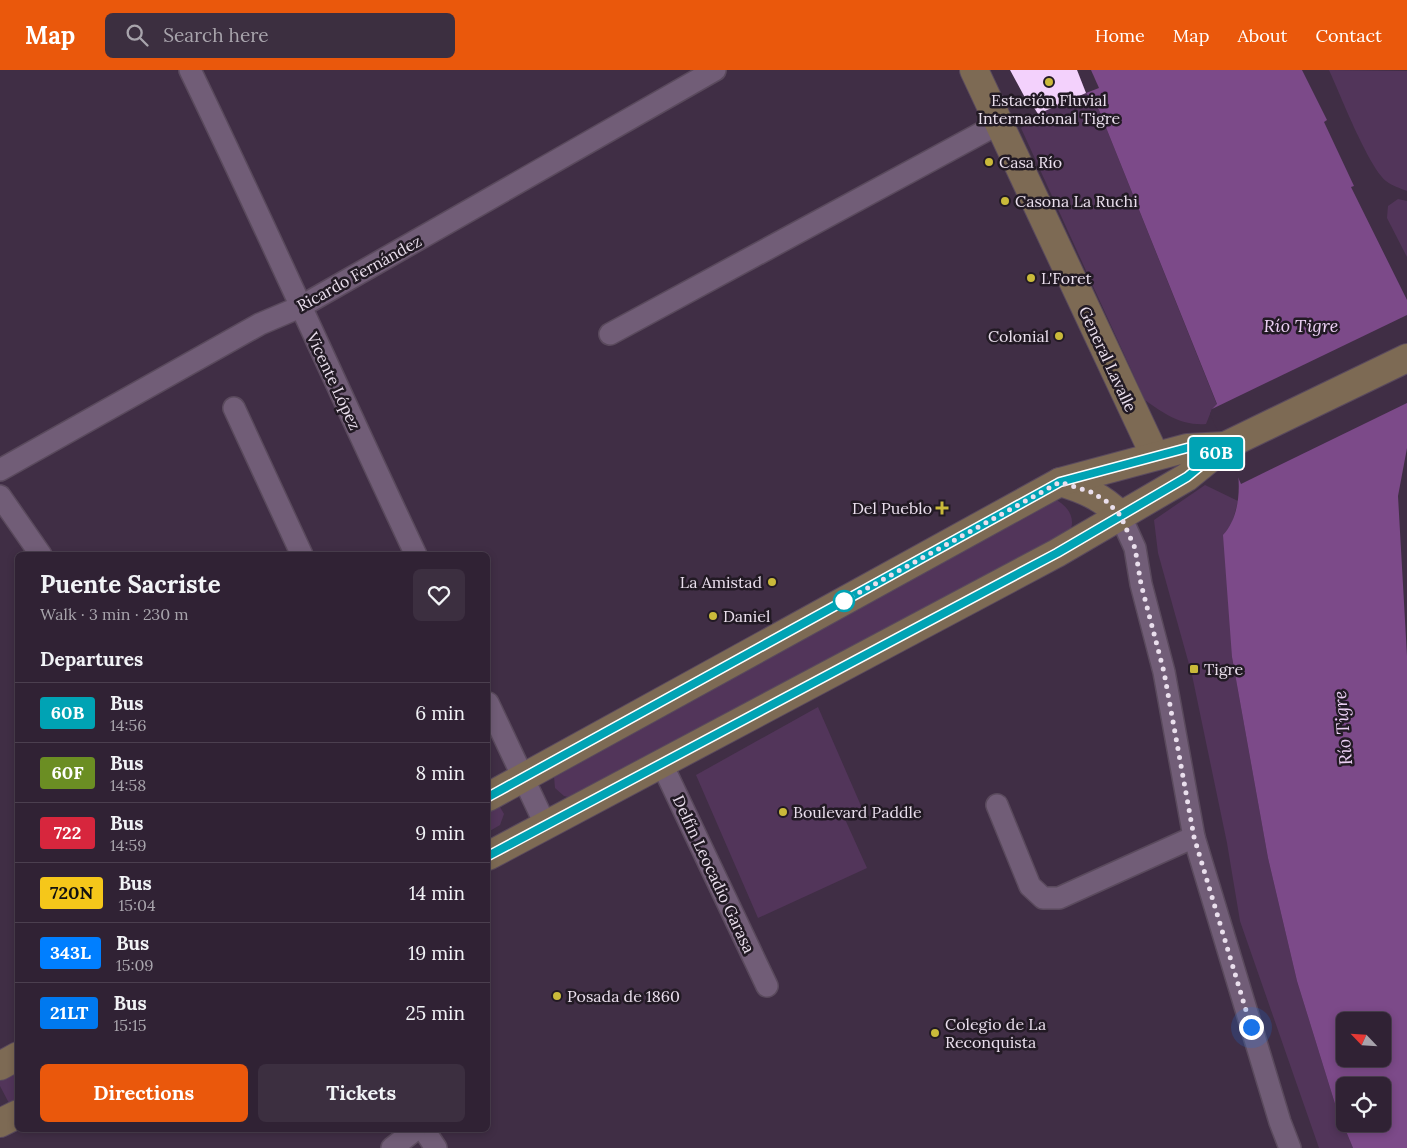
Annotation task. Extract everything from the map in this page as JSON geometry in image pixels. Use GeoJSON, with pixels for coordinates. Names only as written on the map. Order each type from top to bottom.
{"type":"FeatureCollection","features":[{"type":"Feature","properties":{"kind":"main road","name":"General Lavalle"},"geometry":{"type":"LineString","coordinates":[[974,70],[1155,456]]}},
{"type":"Feature","properties":{"kind":"main road"},"geometry":{"type":"LineString","coordinates":[[490,855],[660,762],[1057,553],[1187,477],[1225,446],[1407,358]]}},
{"type":"Feature","properties":{"kind":"main road"},"geometry":{"type":"LineString","coordinates":[[490,796],[1060,482],[1187,448],[1225,446]]}},
{"type":"Feature","properties":{"kind":"main road"},"geometry":{"type":"LineString","coordinates":[[1060,482],[1091,492],[1106,501],[1120,515]]}},
{"type":"Feature","properties":{"kind":"main road"},"geometry":{"type":"LineString","coordinates":[[0,1066],[15,1058]]}},
{"type":"Feature","properties":{"kind":"street","name":"Vicente López"},"geometry":{"type":"LineString","coordinates":[[190,70],[262,219],[300,307],[414,552]]}},
{"type":"Feature","properties":{"kind":"street","name":"Ricardo Fernández"},"geometry":{"type":"LineString","coordinates":[[0,470],[260,324],[300,307],[715,70]]}},
{"type":"Feature","properties":{"kind":"street"},"geometry":{"type":"LineString","coordinates":[[610,334],[998,124]]}},
{"type":"Feature","properties":{"kind":"street"},"geometry":{"type":"LineString","coordinates":[[234,408],[301,552]]}},
{"type":"Feature","properties":{"kind":"street"},"geometry":{"type":"LineString","coordinates":[[0,496],[39,552]]}},
{"type":"Feature","properties":{"kind":"street"},"geometry":{"type":"LineString","coordinates":[[1120,515],[1135,548],[1141,584],[1164,672],[1194,837],[1280,1122],[1290,1148]]}},
{"type":"Feature","properties":{"kind":"street"},"geometry":{"type":"LineString","coordinates":[[490,707],[545,824]]}},
{"type":"Feature","properties":{"kind":"street","name":"Delfín Leocadio Garasa"},"geometry":{"type":"LineString","coordinates":[[660,762],[767,986]]}},
{"type":"Feature","properties":{"kind":"street"},"geometry":{"type":"LineString","coordinates":[[997,805],[1030,886],[1043,898],[1059,898],[1194,837]]}},
{"type":"Feature","properties":{"kind":"street"},"geometry":{"type":"LineString","coordinates":[[392,1148],[412,1132]]}},
{"type":"Feature","properties":{"kind":"street"},"geometry":{"type":"LineString","coordinates":[[425,1132],[436,1148]]}},
{"type":"Feature","properties":{"kind":"shaded area"},"geometry":{"type":"Polygon","coordinates":[[[1329,70],[1407,71],[1407,191],[1388,183],[1371,161],[1329,70]]]}},
{"type":"Feature","properties":{"kind":"shaded area"},"geometry":{"type":"Polygon","coordinates":[[[1086,93],[1099,110],[1217,405],[1212,409],[1206,424],[1181,421],[1166,414],[1145,400],[1021,128],[1038,114],[1086,93]]]}},
{"type":"Feature","properties":{"kind":"shaded area"},"geometry":{"type":"Polygon","coordinates":[[[1398,199],[1407,201],[1407,257],[1387,218],[1388,206],[1398,199]]]}},
{"type":"Feature","properties":{"kind":"shaded area"},"geometry":{"type":"Polygon","coordinates":[[[1205,485],[1238,501],[1231,527],[1232,657],[1268,858],[1297,981],[1336,1107],[1336,1132],[1346,1132],[1353,1148],[1319,1148],[1240,921],[1227,843],[1192,675],[1158,553],[1154,520],[1205,485]]]}},
{"type":"Feature","properties":{"kind":"shaded area"},"geometry":{"type":"Polygon","coordinates":[[[1054,499],[1070,513],[1072,523],[1069,533],[572,798],[564,796],[555,788],[554,776],[1054,499]]]}},
{"type":"Feature","properties":{"kind":"shaded area","name":"Boulevard Paddle"},"geometry":{"type":"Polygon","coordinates":[[[818,707],[862,808],[844,817],[867,868],[758,918],[696,775],[818,707]]]}},
{"type":"Feature","properties":{"kind":"shaded area"},"geometry":{"type":"Polygon","coordinates":[[[490,800],[500,807],[504,814],[500,825],[490,831],[490,800]]]}},
{"type":"Feature","properties":{"kind":"shaded area"},"geometry":{"type":"Polygon","coordinates":[[[15,1068],[15,1102],[10,1105],[0,1086],[0,1076],[15,1068]]]}},
{"type":"Feature","properties":{"kind":"water","name":"Río Tigre"},"geometry":{"type":"Polygon","coordinates":[[[1077,70],[1302,70],[1327,120],[1324,122],[1354,186],[1351,187],[1407,300],[1407,448],[1398,496],[1407,656],[1407,1148],[1353,1148],[1346,1132],[1391,1132],[1391,1077],[1336,1077],[1336,1107],[1297,981],[1268,858],[1232,657],[1223,535],[1236,512],[1238,503],[1239,484],[1237,466],[1229,444],[1212,409],[1217,404],[1099,110],[1086,93],[1077,70]]]}},
{"type":"Feature","properties":{"kind":"pier"},"geometry":{"type":"Polygon","coordinates":[[[1077,70],[1091,70],[1099,88],[1086,93],[1077,70]]]}},
{"type":"Feature","properties":{"kind":"pier"},"geometry":{"type":"Polygon","coordinates":[[[1407,315],[1407,403],[1241,484],[1210,414],[1212,409],[1407,315]]]}},
{"type":"Feature","properties":{"kind":"building","name":"Estación Fluvial Internacional Tigre"},"geometry":{"type":"Polygon","coordinates":[[[1010,70],[1077,70],[1086,93],[1038,114],[1033,106],[1030,107],[1010,70]]]}},
{"type":"Feature","properties":{"kind":"bus line","name":"60B"},"geometry":{"type":"LineString","coordinates":[[490,796],[1060,482],[1187,448],[1225,446],[1187,477],[1120,515],[1088,536],[490,855]]}},
{"type":"Feature","properties":{"kind":"place","name":"Estación Fluvial Internacional Tigre"},"geometry":{"type":"Point","coordinates":[1049,82]}},
{"type":"Feature","properties":{"kind":"place","name":"Casa Río"},"geometry":{"type":"Point","coordinates":[989,162]}},
{"type":"Feature","properties":{"kind":"place","name":"Casona La Ruchi"},"geometry":{"type":"Point","coordinates":[1005,201]}},
{"type":"Feature","properties":{"kind":"place","name":"L'Foret"},"geometry":{"type":"Point","coordinates":[1031,278]}},
{"type":"Feature","properties":{"kind":"place","name":"Colonial"},"geometry":{"type":"Point","coordinates":[1059,336]}},
{"type":"Feature","properties":{"kind":"place","name":"Del Pueblo"},"geometry":{"type":"Point","coordinates":[942,508]}},
{"type":"Feature","properties":{"kind":"place","name":"La Amistad"},"geometry":{"type":"Point","coordinates":[772,582]}},
{"type":"Feature","properties":{"kind":"place","name":"Daniel"},"geometry":{"type":"Point","coordinates":[713,616]}},
{"type":"Feature","properties":{"kind":"place","name":"Tigre"},"geometry":{"type":"Point","coordinates":[1194,669]}},
{"type":"Feature","properties":{"kind":"place","name":"Boulevard Paddle"},"geometry":{"type":"Point","coordinates":[783,812]}},
{"type":"Feature","properties":{"kind":"place","name":"Posada de 1860"},"geometry":{"type":"Point","coordinates":[557,996]}},
{"type":"Feature","properties":{"kind":"place","name":"Colegio de La Reconquista"},"geometry":{"type":"Point","coordinates":[935,1033]}},
{"type":"Feature","properties":{"kind":"route"},"geometry":{"type":"LineString","coordinates":[[844,601],[1060,482],[1091,492],[1106,501],[1120,515],[1135,548],[1141,584],[1164,672],[1194,837],[1251,1027]]}}]}
